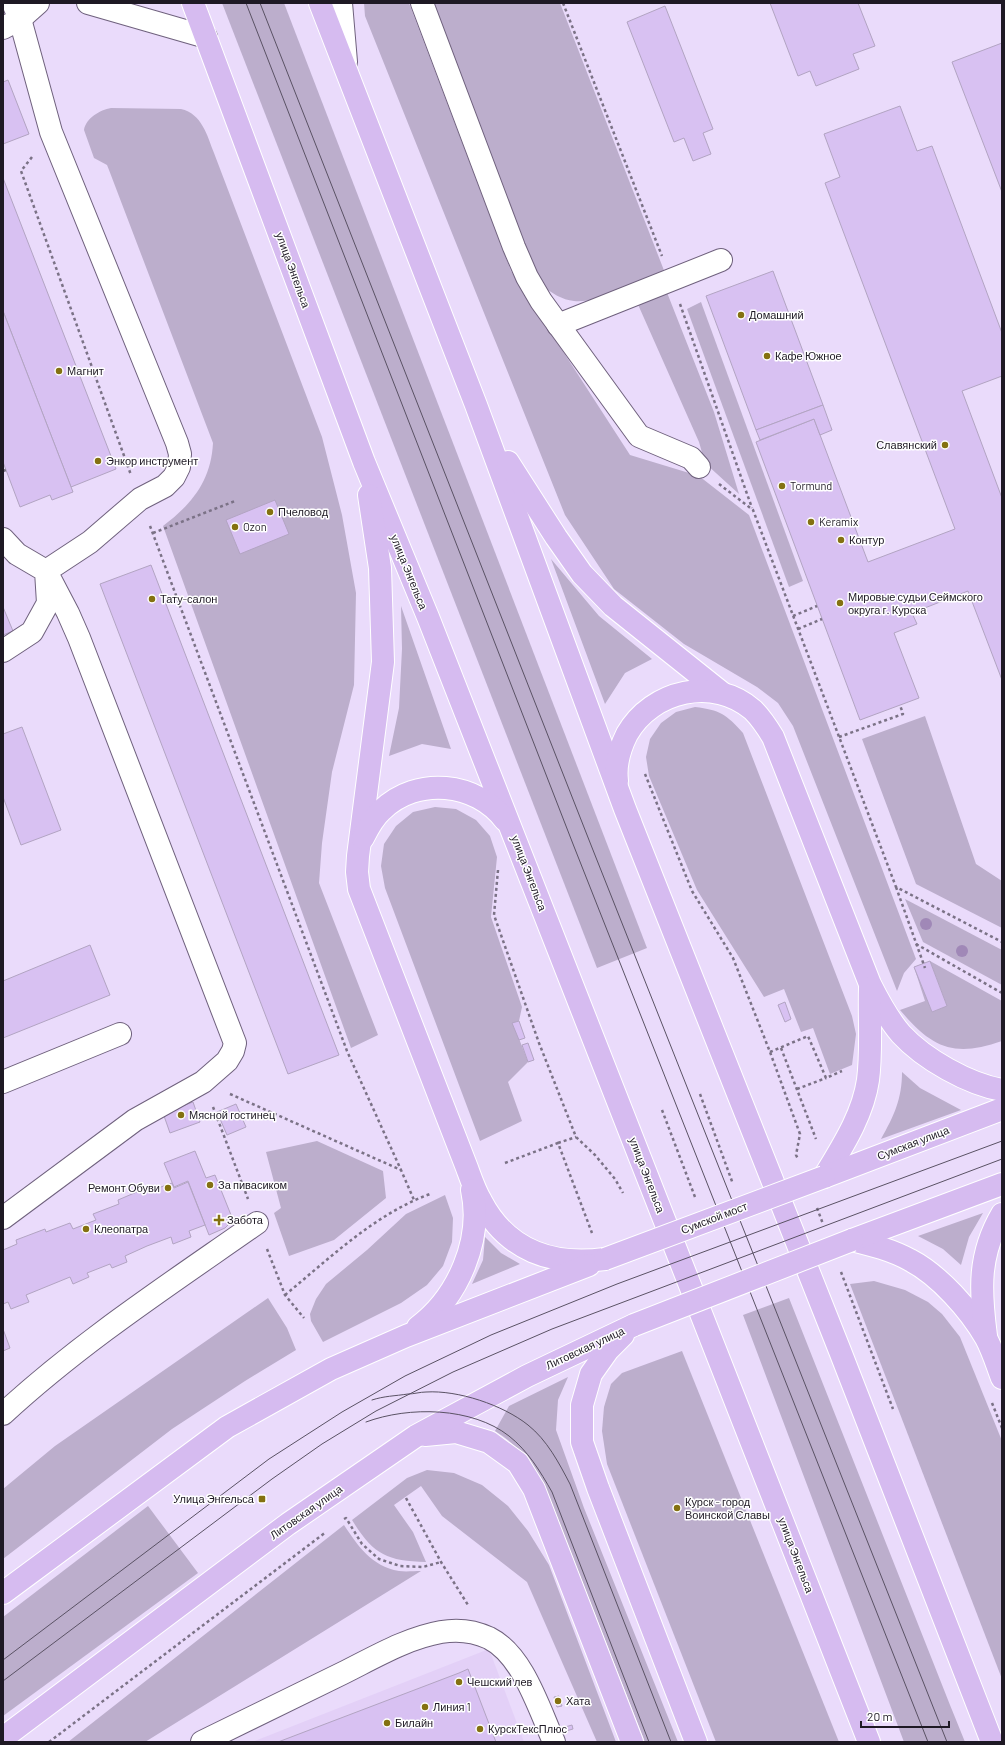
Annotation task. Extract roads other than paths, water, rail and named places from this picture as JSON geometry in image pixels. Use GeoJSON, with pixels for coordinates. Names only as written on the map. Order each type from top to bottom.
{"type":"FeatureCollection","features":[{"type":"Feature","properties":{"kind":"main road","name":"улица Энгельса"},"geometry":{"type":"LineString","coordinates":[[193,3],[364,462],[431,624],[868,1740]]}},
{"type":"Feature","properties":{"kind":"main road"},"geometry":{"type":"LineString","coordinates":[[320,3],[476,405],[619,793],[974,1692],[992,1742]]}},
{"type":"Feature","properties":{"kind":"main road"},"geometry":{"type":"LineString","coordinates":[[476,405],[516,477],[582,574],[613,606],[722,693]]}},
{"type":"Feature","properties":{"kind":"main road"},"geometry":{"type":"LineString","coordinates":[[364,462],[380,568],[383,662],[358,856],[357,872],[359,889],[467,1168],[481,1201],[492,1219],[506,1234],[542,1256],[563,1261],[584,1262],[605,1259]]}},
{"type":"Feature","properties":{"kind":"main road"},"geometry":{"type":"LineString","coordinates":[[619,793],[617,776],[618,760],[623,742],[631,727],[643,713],[656,703],[671,695],[688,691],[705,690],[722,693],[738,700],[752,710],[764,722],[773,737],[870,984],[884,1011],[901,1033],[917,1049],[967,1079],[1002,1090]]}},
{"type":"Feature","properties":{"kind":"main road"},"geometry":{"type":"LineString","coordinates":[[358,856],[363,838],[371,823],[382,810],[396,799],[411,792],[428,788],[445,787],[462,790],[478,796],[492,806],[504,819],[513,833]]}},
{"type":"Feature","properties":{"kind":"main road"},"geometry":{"type":"LineString","coordinates":[[824,1176],[846,1140],[857,1117],[868,1081],[870,984]]}},
{"type":"Feature","properties":{"kind":"main road","name":"Сумская улица"},"geometry":{"type":"LineString","coordinates":[[824,1176],[1002,1109]]}},
{"type":"Feature","properties":{"kind":"main road"},"geometry":{"type":"LineString","coordinates":[[406,1336],[427,1320],[446,1300],[460,1277],[469,1251],[474,1217],[473,1196],[467,1168]]}},
{"type":"Feature","properties":{"kind":"main road","name":"Сумской мост"},"geometry":{"type":"LineString","coordinates":[[605,1259],[824,1176]]}},
{"type":"Feature","properties":{"kind":"main road"},"geometry":{"type":"LineString","coordinates":[[696,1742],[598,1488],[582,1442],[582,1405],[591,1374],[608,1350],[634,1325],[852,1240],[1002,1184]]}},
{"type":"Feature","properties":{"kind":"main road"},"geometry":{"type":"LineString","coordinates":[[986,1339],[982,1304],[984,1258],[992,1232],[1002,1214]]}},
{"type":"Feature","properties":{"kind":"main road"},"geometry":{"type":"LineString","coordinates":[[852,1240],[882,1248],[911,1260],[931,1275],[954,1296],[967,1311],[986,1339],[1002,1378]]}},
{"type":"Feature","properties":{"kind":"main road"},"geometry":{"type":"LineString","coordinates":[[3,1593],[227,1427],[331,1369],[406,1336],[605,1259]]}},
{"type":"Feature","properties":{"kind":"main road","name":"Литовская улица"},"geometry":{"type":"LineString","coordinates":[[3,1738],[288,1524],[416,1436],[527,1376],[634,1325]]}},
{"type":"Feature","properties":{"kind":"main road"},"geometry":{"type":"LineString","coordinates":[[416,1436],[456,1432],[489,1442],[518,1463],[534,1489],[632,1742]]}},
{"type":"Feature","properties":{"kind":"main road"},"geometry":{"type":"LineString","coordinates":[[974,1692],[1002,1735]]}},
{"type":"Feature","properties":{"kind":"street"},"geometry":{"type":"LineString","coordinates":[[38,3],[12,17],[51,132],[177,443],[180,454],[179,467],[174,478],[165,486],[140,499],[90,542],[46,571]]}},
{"type":"Feature","properties":{"kind":"street"},"geometry":{"type":"LineString","coordinates":[[88,3],[206,37]]}},
{"type":"Feature","properties":{"kind":"street"},"geometry":{"type":"LineString","coordinates":[[341,3],[347,70]]}},
{"type":"Feature","properties":{"kind":"street"},"geometry":{"type":"LineString","coordinates":[[422,3],[514,247],[527,277],[541,301],[639,436],[691,458],[699,467]]}},
{"type":"Feature","properties":{"kind":"street"},"geometry":{"type":"LineString","coordinates":[[558,325],[721,260]]}},
{"type":"Feature","properties":{"kind":"street"},"geometry":{"type":"LineString","coordinates":[[3,539],[17,554],[46,571],[68,613],[79,638],[235,1043],[233,1051],[227,1061],[203,1082],[135,1120],[3,1218]]}},
{"type":"Feature","properties":{"kind":"street"},"geometry":{"type":"LineString","coordinates":[[3,651],[32,632],[48,604],[46,571]]}},
{"type":"Feature","properties":{"kind":"street"},"geometry":{"type":"LineString","coordinates":[[3,1082],[120,1034]]}},
{"type":"Feature","properties":{"kind":"street"},"geometry":{"type":"LineString","coordinates":[[3,1414],[30,1389],[76,1351],[120,1318],[257,1223]]}},
{"type":"Feature","properties":{"kind":"street"},"geometry":{"type":"LineString","coordinates":[[202,1742],[398,1646],[441,1632],[457,1630],[473,1632],[489,1639],[497,1644],[511,1658],[529,1685],[554,1742]]}},
{"type":"Feature","properties":{"kind":"tram line"},"geometry":{"type":"LineString","coordinates":[[246,3],[573,844],[928,1742]]}},
{"type":"Feature","properties":{"kind":"tram line"},"geometry":{"type":"LineString","coordinates":[[260,3],[589,840],[947,1742]]}},
{"type":"Feature","properties":{"kind":"tram line"},"geometry":{"type":"LineString","coordinates":[[3,1660],[269,1459],[342,1412],[405,1376],[491,1335],[617,1284],[1002,1141]]}},
{"type":"Feature","properties":{"kind":"tram line"},"geometry":{"type":"LineString","coordinates":[[3,1681],[272,1479],[322,1444],[376,1411],[453,1372],[552,1329],[1002,1159]]}},
{"type":"Feature","properties":{"kind":"tram line"},"geometry":{"type":"LineString","coordinates":[[372,1400],[424,1392],[439,1392],[466,1396],[506,1411],[535,1431],[557,1460],[570,1484],[671,1742]]}},
{"type":"Feature","properties":{"kind":"tram line"},"geometry":{"type":"LineString","coordinates":[[366,1422],[401,1413],[440,1412],[459,1415],[477,1419],[494,1426],[509,1436],[522,1448],[538,1469],[552,1492],[649,1742]]}},
{"type":"Feature","properties":{"kind":"place","name":"Домашний"},"geometry":{"type":"Point","coordinates":[741,315]}},
{"type":"Feature","properties":{"kind":"place","name":"Кафе Южное"},"geometry":{"type":"Point","coordinates":[767,356]}},
{"type":"Feature","properties":{"kind":"place","name":"Магнит"},"geometry":{"type":"Point","coordinates":[59,371]}},
{"type":"Feature","properties":{"kind":"place","name":"Славянский"},"geometry":{"type":"Point","coordinates":[945,445]}},
{"type":"Feature","properties":{"kind":"place","name":"Энкор инструмент"},"geometry":{"type":"Point","coordinates":[98,461]}},
{"type":"Feature","properties":{"kind":"place","name":"Tormund"},"geometry":{"type":"Point","coordinates":[782,486]}},
{"type":"Feature","properties":{"kind":"place","name":"Пчеловод"},"geometry":{"type":"Point","coordinates":[270,512]}},
{"type":"Feature","properties":{"kind":"place","name":"Keramix"},"geometry":{"type":"Point","coordinates":[811,522]}},
{"type":"Feature","properties":{"kind":"place","name":"Ozon"},"geometry":{"type":"Point","coordinates":[235,527]}},
{"type":"Feature","properties":{"kind":"place","name":"Контур"},"geometry":{"type":"Point","coordinates":[841,540]}},
{"type":"Feature","properties":{"kind":"place","name":"Тату-салон"},"geometry":{"type":"Point","coordinates":[152,599]}},
{"type":"Feature","properties":{"kind":"place","name":"Мировые судьи Сеймского округа г. Курска"},"geometry":{"type":"Point","coordinates":[840,603]}},
{"type":"Feature","properties":{"kind":"place","name":"Мясной гостинец"},"geometry":{"type":"Point","coordinates":[181,1115]}},
{"type":"Feature","properties":{"kind":"place","name":"За пивасиком"},"geometry":{"type":"Point","coordinates":[210,1185]}},
{"type":"Feature","properties":{"kind":"place","name":"Ремонт Обуви"},"geometry":{"type":"Point","coordinates":[168,1188]}},
{"type":"Feature","properties":{"kind":"place","name":"Забота"},"geometry":{"type":"Point","coordinates":[219,1220]}},
{"type":"Feature","properties":{"kind":"place","name":"Клеопатра"},"geometry":{"type":"Point","coordinates":[86,1229]}},
{"type":"Feature","properties":{"kind":"place","name":"Улица Энгельса"},"geometry":{"type":"Point","coordinates":[262,1499]}},
{"type":"Feature","properties":{"kind":"place","name":"Курск - город Воинской Славы"},"geometry":{"type":"Point","coordinates":[677,1508]}},
{"type":"Feature","properties":{"kind":"place","name":"Чешский лев"},"geometry":{"type":"Point","coordinates":[459,1682]}},
{"type":"Feature","properties":{"kind":"place","name":"Хата"},"geometry":{"type":"Point","coordinates":[558,1701]}},
{"type":"Feature","properties":{"kind":"place","name":"Линия 1"},"geometry":{"type":"Point","coordinates":[425,1707]}},
{"type":"Feature","properties":{"kind":"place","name":"Билайн"},"geometry":{"type":"Point","coordinates":[387,1723]}},
{"type":"Feature","properties":{"kind":"place","name":"КурскТексПлюс"},"geometry":{"type":"Point","coordinates":[480,1729]}}]}
